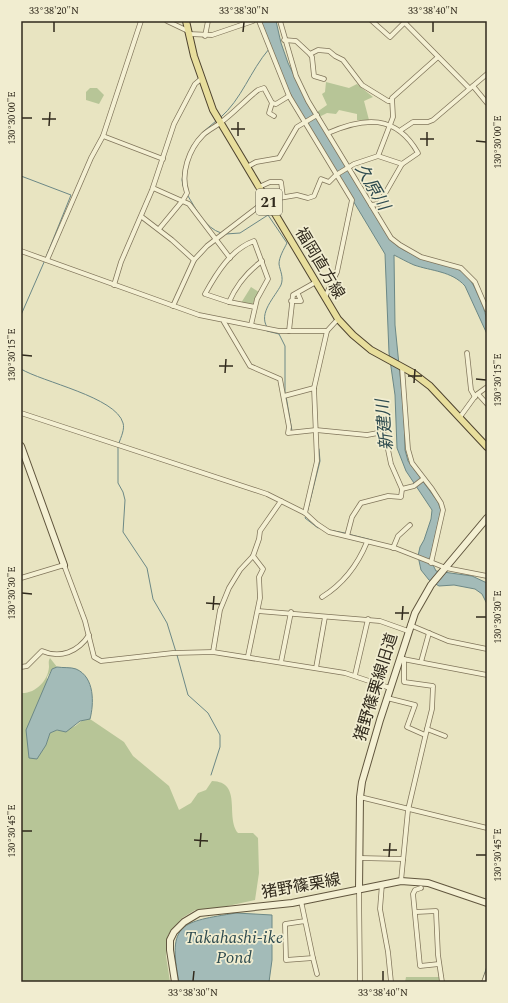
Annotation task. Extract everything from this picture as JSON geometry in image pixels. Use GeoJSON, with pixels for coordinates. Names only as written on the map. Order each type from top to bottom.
{"type":"FeatureCollection","features":[{"type":"Feature","properties":{"kind":"main road","name":"福岡直方線"},"geometry":{"type":"LineString","coordinates":[[186,21],[201,79],[213,110],[338,319],[360,342],[430,386],[487,447]]}},
{"type":"Feature","properties":{"kind":"street"},"geometry":{"type":"LineString","coordinates":[[47,260],[91,158],[104,136],[141,21]]}},
{"type":"Feature","properties":{"kind":"street"},"geometry":{"type":"LineString","coordinates":[[167,21],[188,33],[205,36],[253,21]]}},
{"type":"Feature","properties":{"kind":"street"},"geometry":{"type":"LineString","coordinates":[[205,36],[208,21]]}},
{"type":"Feature","properties":{"kind":"street"},"geometry":{"type":"LineString","coordinates":[[259,21],[289,96],[352,200],[337,272],[325,297]]}},
{"type":"Feature","properties":{"kind":"street"},"geometry":{"type":"LineString","coordinates":[[280,21],[284,40],[296,76],[316,115],[349,166],[391,238],[421,257],[461,268],[470,275],[481,293],[487,310]]}},
{"type":"Feature","properties":{"kind":"street"},"geometry":{"type":"LineString","coordinates":[[372,21],[390,37],[406,22],[438,57],[487,103]]}},
{"type":"Feature","properties":{"kind":"street"},"geometry":{"type":"LineString","coordinates":[[284,40],[296,41],[310,54],[312,57],[314,76],[324,79]]}},
{"type":"Feature","properties":{"kind":"street"},"geometry":{"type":"LineString","coordinates":[[310,54],[318,50],[329,51],[334,56],[343,60],[358,82],[365,88],[388,101],[391,101]]}},
{"type":"Feature","properties":{"kind":"street"},"geometry":{"type":"LineString","coordinates":[[378,156],[393,117],[392,98],[438,57]]}},
{"type":"Feature","properties":{"kind":"street"},"geometry":{"type":"LineString","coordinates":[[401,130],[413,122],[428,122],[433,120],[487,74]]}},
{"type":"Feature","properties":{"kind":"street"},"geometry":{"type":"LineString","coordinates":[[114,285],[121,262],[142,217],[164,159],[174,124],[195,84],[201,79]]}},
{"type":"Feature","properties":{"kind":"street"},"geometry":{"type":"LineString","coordinates":[[159,229],[187,193],[184,178],[189,158],[196,143],[203,135],[220,123],[258,90],[264,88],[272,103],[268,113],[274,116]]}},
{"type":"Feature","properties":{"kind":"street"},"geometry":{"type":"LineString","coordinates":[[272,103],[276,104],[289,96]]}},
{"type":"Feature","properties":{"kind":"street"},"geometry":{"type":"LineString","coordinates":[[247,167],[256,162],[279,158],[297,127],[316,115]]}},
{"type":"Feature","properties":{"kind":"street"},"geometry":{"type":"LineString","coordinates":[[328,132],[356,122],[370,122],[401,130],[411,140],[418,153],[402,164],[379,204],[371,205]]}},
{"type":"Feature","properties":{"kind":"street"},"geometry":{"type":"LineString","coordinates":[[104,136],[164,159]]}},
{"type":"Feature","properties":{"kind":"street"},"geometry":{"type":"LineString","coordinates":[[173,306],[194,260],[215,240],[267,200],[297,195],[308,198],[314,196],[321,179],[329,182],[336,174],[349,166],[378,156],[402,164]]}},
{"type":"Feature","properties":{"kind":"street"},"geometry":{"type":"LineString","coordinates":[[259,187],[270,182],[281,182],[283,198]]}},
{"type":"Feature","properties":{"kind":"street"},"geometry":{"type":"LineString","coordinates":[[153,188],[183,200],[189,204],[230,258]]}},
{"type":"Feature","properties":{"kind":"street"},"geometry":{"type":"LineString","coordinates":[[142,217],[159,229],[194,260]]}},
{"type":"Feature","properties":{"kind":"street"},"geometry":{"type":"LineString","coordinates":[[251,325],[255,307],[268,282],[254,241],[240,248],[230,258],[215,276],[206,294],[229,302],[255,307]]}},
{"type":"Feature","properties":{"kind":"street"},"geometry":{"type":"LineString","coordinates":[[21,251],[173,306],[224,322],[251,325],[279,331],[327,331]]}},
{"type":"Feature","properties":{"kind":"street"},"geometry":{"type":"LineString","coordinates":[[229,302],[234,291],[250,270],[262,261]]}},
{"type":"Feature","properties":{"kind":"street"},"geometry":{"type":"LineString","coordinates":[[289,331],[291,301],[293,295],[298,294],[316,282]]}},
{"type":"Feature","properties":{"kind":"street"},"geometry":{"type":"LineString","coordinates":[[291,301],[301,301],[298,294]]}},
{"type":"Feature","properties":{"kind":"street"},"geometry":{"type":"LineString","coordinates":[[305,513],[317,461],[314,388],[327,331],[338,319]]}},
{"type":"Feature","properties":{"kind":"street"},"geometry":{"type":"LineString","coordinates":[[224,322],[250,366],[280,379],[289,427],[288,433],[316,430],[367,435],[378,433],[385,435],[391,464],[402,489],[401,497],[388,496],[361,503],[352,517],[347,536]]}},
{"type":"Feature","properties":{"kind":"street"},"geometry":{"type":"LineString","coordinates":[[467,353],[471,390],[474,397]]}},
{"type":"Feature","properties":{"kind":"street"},"geometry":{"type":"LineString","coordinates":[[402,367],[405,396],[406,442],[412,463],[432,489],[441,503],[443,510],[442,523],[431,563]]}},
{"type":"Feature","properties":{"kind":"street"},"geometry":{"type":"LineString","coordinates":[[460,418],[474,397],[487,387]]}},
{"type":"Feature","properties":{"kind":"street"},"geometry":{"type":"LineString","coordinates":[[284,396],[314,388]]}},
{"type":"Feature","properties":{"kind":"street"},"geometry":{"type":"LineString","coordinates":[[478,394],[487,404]]}},
{"type":"Feature","properties":{"kind":"street"},"geometry":{"type":"LineString","coordinates":[[21,414],[248,488],[281,501],[305,513],[327,531],[393,548],[446,568],[487,576]]}},
{"type":"Feature","properties":{"kind":"street"},"geometry":{"type":"LineString","coordinates":[[21,446],[85,621],[94,657],[101,661],[173,653],[213,652],[248,656],[355,675],[390,688]]}},
{"type":"Feature","properties":{"kind":"street"},"geometry":{"type":"LineString","coordinates":[[402,489],[414,486],[423,479]]}},
{"type":"Feature","properties":{"kind":"street"},"geometry":{"type":"LineString","coordinates":[[213,652],[220,610],[229,588],[240,570],[254,556],[260,531],[281,501]]}},
{"type":"Feature","properties":{"kind":"street","name":"猪野篠栗線旧道"},"geometry":{"type":"LineString","coordinates":[[359,889],[360,797],[369,756],[390,688],[402,659],[410,625],[421,600],[431,586],[487,518]]}},
{"type":"Feature","properties":{"kind":"street"},"geometry":{"type":"LineString","coordinates":[[393,548],[398,536],[410,525]]}},
{"type":"Feature","properties":{"kind":"street"},"geometry":{"type":"LineString","coordinates":[[322,597],[351,572],[358,562],[367,542]]}},
{"type":"Feature","properties":{"kind":"street"},"geometry":{"type":"LineString","coordinates":[[248,656],[260,598],[259,577],[263,569],[254,556]]}},
{"type":"Feature","properties":{"kind":"street"},"geometry":{"type":"LineString","coordinates":[[21,578],[64,566]]}},
{"type":"Feature","properties":{"kind":"street"},"geometry":{"type":"LineString","coordinates":[[258,610],[322,615],[325,617],[368,619],[380,621],[408,631]]}},
{"type":"Feature","properties":{"kind":"street"},"geometry":{"type":"LineString","coordinates":[[281,662],[292,612]]}},
{"type":"Feature","properties":{"kind":"street"},"geometry":{"type":"LineString","coordinates":[[316,668],[325,617]]}},
{"type":"Feature","properties":{"kind":"street"},"geometry":{"type":"LineString","coordinates":[[355,675],[368,619]]}},
{"type":"Feature","properties":{"kind":"street"},"geometry":{"type":"LineString","coordinates":[[410,625],[448,641],[487,649]]}},
{"type":"Feature","properties":{"kind":"street"},"geometry":{"type":"LineString","coordinates":[[421,662],[429,633]]}},
{"type":"Feature","properties":{"kind":"street"},"geometry":{"type":"LineString","coordinates":[[21,667],[27,666],[42,651],[53,656],[77,650],[89,635]]}},
{"type":"Feature","properties":{"kind":"street"},"geometry":{"type":"LineString","coordinates":[[401,881],[408,810],[432,709],[433,686],[404,682],[402,659],[487,675]]}},
{"type":"Feature","properties":{"kind":"street"},"geometry":{"type":"LineString","coordinates":[[387,698],[415,705],[407,727],[425,735]]}},
{"type":"Feature","properties":{"kind":"street"},"geometry":{"type":"LineString","coordinates":[[427,729],[445,736]]}},
{"type":"Feature","properties":{"kind":"street"},"geometry":{"type":"LineString","coordinates":[[360,797],[408,810],[487,828]]}},
{"type":"Feature","properties":{"kind":"street"},"geometry":{"type":"LineString","coordinates":[[360,858],[403,859]]}},
{"type":"Feature","properties":{"kind":"street","name":"猪野篠栗線"},"geometry":{"type":"LineString","coordinates":[[175,982],[170,940],[174,932],[187,919],[198,914],[210,911],[301,900],[401,881],[417,881],[437,885],[487,903]]}},
{"type":"Feature","properties":{"kind":"street"},"geometry":{"type":"LineString","coordinates":[[382,884],[380,909],[391,982]]}},
{"type":"Feature","properties":{"kind":"street"},"geometry":{"type":"LineString","coordinates":[[421,888],[416,890],[413,894],[416,912],[420,966],[439,964]]}},
{"type":"Feature","properties":{"kind":"street"},"geometry":{"type":"LineString","coordinates":[[359,889],[360,982]]}},
{"type":"Feature","properties":{"kind":"street"},"geometry":{"type":"LineString","coordinates":[[301,900],[317,974]]}},
{"type":"Feature","properties":{"kind":"street"},"geometry":{"type":"LineString","coordinates":[[416,912],[436,911],[439,964],[442,982]]}},
{"type":"Feature","properties":{"kind":"street"},"geometry":{"type":"LineString","coordinates":[[305,922],[285,924],[286,960],[313,958]]}},
{"type":"Feature","properties":{"kind":"street"},"geometry":{"type":"LineString","coordinates":[[484,982],[487,974]]}},
{"type":"Feature","properties":{"kind":"green space"},"geometry":{"type":"Polygon","coordinates":[[[326,82],[349,88],[357,84],[373,97],[364,101],[369,120],[357,120],[357,114],[339,110],[336,114],[327,113],[319,117],[317,112],[327,105],[322,94],[325,92],[326,82]]]}},
{"type":"Feature","properties":{"kind":"green space"},"geometry":{"type":"Polygon","coordinates":[[[90,88],[97,88],[104,95],[99,104],[86,100],[86,92],[90,88]]]}},
{"type":"Feature","properties":{"kind":"green space"},"geometry":{"type":"Polygon","coordinates":[[[251,287],[259,292],[252,305],[241,303],[251,287]]]}},
{"type":"Feature","properties":{"kind":"green space"},"geometry":{"type":"Polygon","coordinates":[[[50,658],[57,667],[52,669],[47,677],[46,745],[50,733],[73,727],[83,720],[90,719],[124,742],[133,756],[169,786],[179,810],[191,803],[198,793],[206,790],[212,781],[221,783],[227,787],[232,801],[234,826],[238,833],[253,833],[258,838],[259,873],[255,900],[223,907],[195,910],[182,918],[168,935],[166,956],[170,982],[21,982],[21,693],[26,693],[40,686],[48,672],[50,658]]]}},
{"type":"Feature","properties":{"kind":"green space"},"geometry":{"type":"Polygon","coordinates":[[[406,977],[440,977],[440,982],[405,982],[406,977]]]}},
{"type":"Feature","properties":{"kind":"water"},"geometry":{"type":"Polygon","coordinates":[[[261,21],[276,21],[281,43],[288,63],[312,112],[330,139],[389,238],[408,252],[461,271],[471,281],[482,304],[487,322],[487,334],[465,286],[460,281],[448,274],[414,265],[394,255],[395,325],[404,415],[405,450],[408,461],[438,502],[441,511],[430,559],[436,571],[472,576],[487,583],[487,604],[482,594],[475,589],[454,585],[439,586],[429,580],[421,570],[418,556],[431,519],[432,510],[406,471],[397,448],[395,395],[389,353],[385,254],[289,94],[261,21]]]}},
{"type":"Feature","properties":{"kind":"water"},"geometry":{"type":"Polygon","coordinates":[[[57,667],[76,669],[87,678],[92,691],[90,719],[80,721],[66,732],[57,730],[50,733],[46,745],[37,759],[29,758],[26,730],[52,669],[57,667]]]}},
{"type":"Feature","properties":{"kind":"water","name":"Takahashi-ike Pond"},"geometry":{"type":"Polygon","coordinates":[[[236,913],[272,915],[272,960],[269,982],[179,982],[175,947],[178,936],[183,928],[191,923],[203,919],[236,913]]]}},
{"type":"Feature","properties":{"kind":"waterway"},"geometry":{"type":"LineString","coordinates":[[220,118],[240,94],[256,66],[269,49]]}},
{"type":"Feature","properties":{"kind":"waterway"},"geometry":{"type":"LineString","coordinates":[[192,146],[203,132],[216,121]]}},
{"type":"Feature","properties":{"kind":"waterway"},"geometry":{"type":"LineString","coordinates":[[183,186],[182,180],[184,168]]}},
{"type":"Feature","properties":{"kind":"waterway"},"geometry":{"type":"LineString","coordinates":[[21,176],[71,195],[46,257]]}},
{"type":"Feature","properties":{"kind":"waterway"},"geometry":{"type":"LineString","coordinates":[[188,196],[206,223],[215,231],[221,233]]}},
{"type":"Feature","properties":{"kind":"waterway"},"geometry":{"type":"LineString","coordinates":[[226,234],[240,233],[268,215],[287,243],[279,261],[282,282],[266,311],[265,322],[267,327]]}},
{"type":"Feature","properties":{"kind":"waterway"},"geometry":{"type":"LineString","coordinates":[[21,315],[45,260]]}},
{"type":"Feature","properties":{"kind":"waterway"},"geometry":{"type":"LineString","coordinates":[[267,331],[279,334],[285,346],[285,393]]}},
{"type":"Feature","properties":{"kind":"waterway"},"geometry":{"type":"LineString","coordinates":[[21,369],[77,391],[107,405],[117,414],[123,423],[123,430],[119,443]]}},
{"type":"Feature","properties":{"kind":"waterway"},"geometry":{"type":"LineString","coordinates":[[286,396],[292,431]]}},
{"type":"Feature","properties":{"kind":"waterway"},"geometry":{"type":"LineString","coordinates":[[118,446],[118,483],[125,500],[123,532],[147,568],[153,599],[167,623],[176,652]]}},
{"type":"Feature","properties":{"kind":"waterway"},"geometry":{"type":"LineString","coordinates":[[307,513],[320,461],[319,449]]}},
{"type":"Feature","properties":{"kind":"waterway"},"geometry":{"type":"LineString","coordinates":[[306,516],[305,518],[318,528]]}},
{"type":"Feature","properties":{"kind":"waterway"},"geometry":{"type":"LineString","coordinates":[[329,530],[345,533]]}},
{"type":"Feature","properties":{"kind":"waterway"},"geometry":{"type":"LineString","coordinates":[[348,534],[372,540]]}},
{"type":"Feature","properties":{"kind":"waterway"},"geometry":{"type":"LineString","coordinates":[[177,655],[188,695],[208,713],[220,735],[220,747],[211,775]]}},
{"type":"Feature","properties":{"kind":"waterway"},"geometry":{"type":"LineString","coordinates":[[482,982],[487,966]]}},
{"type":"Feature","properties":{"kind":"water label","name":"久原川"},"geometry":{"type":"Point","coordinates":[372,187]}},
{"type":"Feature","properties":{"kind":"water label","name":"新建川"},"geometry":{"type":"Point","coordinates":[385,425]}}]}
